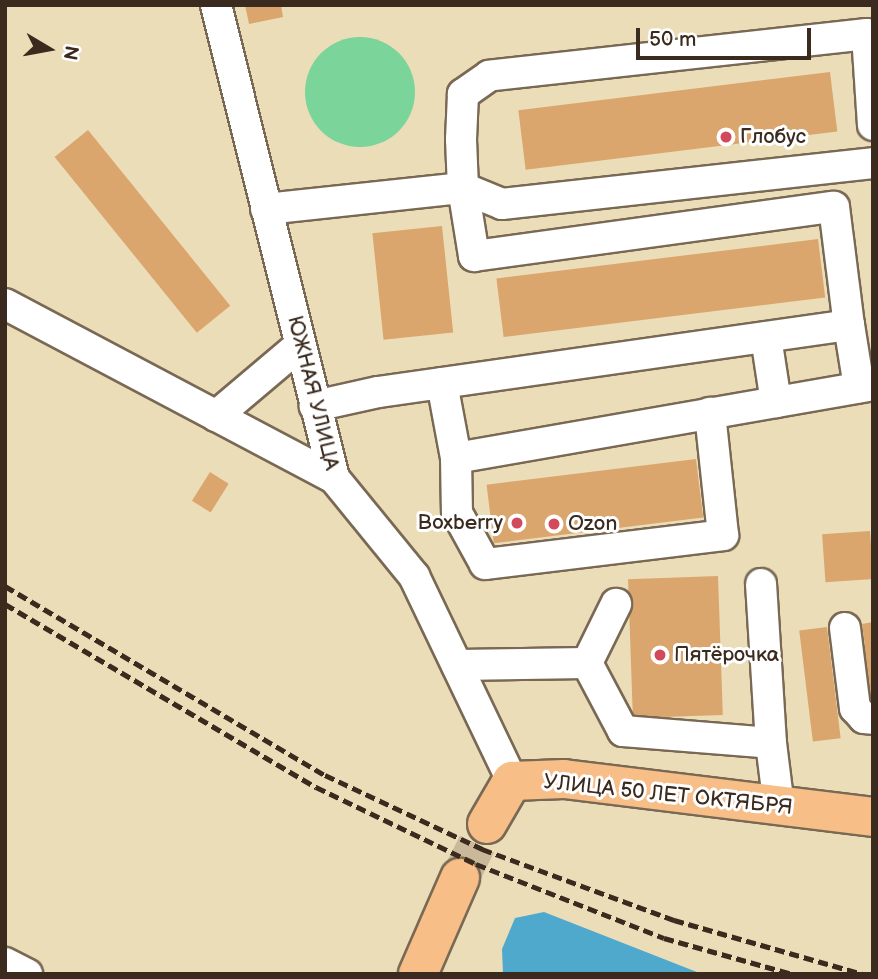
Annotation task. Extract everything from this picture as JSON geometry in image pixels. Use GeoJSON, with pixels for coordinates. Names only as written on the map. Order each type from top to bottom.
{"type":"FeatureCollection","features":[{"type":"Feature","properties":{"kind":"main road","name":"УЛИЦА 50 ЛЕТ ОКТЯБРЯ"},"geometry":{"type":"LineString","coordinates":[[487,824],[512,780],[564,779],[873,817]]}},
{"type":"Feature","properties":{"kind":"main road"},"geometry":{"type":"LineString","coordinates":[[418,974],[460,878]]}},
{"type":"Feature","properties":{"kind":"street","name":"ЮЖНАЯ УЛИЦА"},"geometry":{"type":"LineString","coordinates":[[216,5],[334,478],[414,576],[512,780]]}},
{"type":"Feature","properties":{"kind":"street"},"geometry":{"type":"LineString","coordinates":[[834,207],[474,256],[463,188],[463,94],[489,76],[867,34],[873,125]]}},
{"type":"Feature","properties":{"kind":"street"},"geometry":{"type":"LineString","coordinates":[[267,208],[463,188],[502,204],[873,163]]}},
{"type":"Feature","properties":{"kind":"street"},"geometry":{"type":"LineString","coordinates":[[456,458],[866,386],[849,325],[831,168]]}},
{"type":"Feature","properties":{"kind":"street"},"geometry":{"type":"LineString","coordinates":[[5,304],[334,478]]}},
{"type":"Feature","properties":{"kind":"street"},"geometry":{"type":"LineString","coordinates":[[315,406],[442,383],[849,325]]}},
{"type":"Feature","properties":{"kind":"street"},"geometry":{"type":"LineString","coordinates":[[766,337],[776,402]]}},
{"type":"Feature","properties":{"kind":"street"},"geometry":{"type":"LineString","coordinates":[[216,416],[300,345]]}},
{"type":"Feature","properties":{"kind":"street"},"geometry":{"type":"LineString","coordinates":[[442,383],[456,458],[457,513],[485,564],[723,535],[710,413]]}},
{"type":"Feature","properties":{"kind":"street"},"geometry":{"type":"LineString","coordinates":[[761,584],[771,743],[779,807]]}},
{"type":"Feature","properties":{"kind":"street"},"geometry":{"type":"LineString","coordinates":[[587,663],[617,604]]}},
{"type":"Feature","properties":{"kind":"street"},"geometry":{"type":"LineString","coordinates":[[845,628],[855,708],[864,718],[873,719]]}},
{"type":"Feature","properties":{"kind":"street"},"geometry":{"type":"LineString","coordinates":[[457,665],[587,663]]}},
{"type":"Feature","properties":{"kind":"street"},"geometry":{"type":"LineString","coordinates":[[587,663],[623,731],[771,743]]}},
{"type":"Feature","properties":{"kind":"street"},"geometry":{"type":"LineString","coordinates":[[5,963],[27,974]]}},
{"type":"Feature","properties":{"kind":"green space"},"geometry":{"type":"Polygon","coordinates":[[[360,37],[381,41],[399,53],[411,71],[415,92],[411,113],[399,131],[381,143],[360,147],[339,143],[321,131],[309,113],[305,92],[309,71],[321,53],[339,41],[360,37]]]}},
{"type":"Feature","properties":{"kind":"water"},"geometry":{"type":"Polygon","coordinates":[[[544,912],[702,974],[503,974],[502,949],[515,918],[544,912]]]}},
{"type":"Feature","properties":{"kind":"building"},"geometry":{"type":"Polygon","coordinates":[[[245,5],[281,5],[283,17],[249,24],[245,5]]]}},
{"type":"Feature","properties":{"kind":"building"},"geometry":{"type":"Polygon","coordinates":[[[830,72],[837,132],[526,170],[518,110],[830,72]]]}},
{"type":"Feature","properties":{"kind":"building"},"geometry":{"type":"Polygon","coordinates":[[[88,130],[230,306],[197,333],[55,157],[88,130]]]}},
{"type":"Feature","properties":{"kind":"building"},"geometry":{"type":"Polygon","coordinates":[[[442,226],[453,332],[384,340],[372,233],[442,226]]]}},
{"type":"Feature","properties":{"kind":"building"},"geometry":{"type":"Polygon","coordinates":[[[818,239],[825,298],[504,337],[496,278],[818,239]]]}},
{"type":"Feature","properties":{"kind":"building"},"geometry":{"type":"Polygon","coordinates":[[[696,459],[703,518],[494,543],[487,485],[696,459]]]}},
{"type":"Feature","properties":{"kind":"building"},"geometry":{"type":"Polygon","coordinates":[[[210,472],[229,484],[211,512],[192,501],[210,472]]]}},
{"type":"Feature","properties":{"kind":"building"},"geometry":{"type":"Polygon","coordinates":[[[870,531],[873,579],[825,582],[822,534],[870,531]]]}},
{"type":"Feature","properties":{"kind":"building"},"geometry":{"type":"Polygon","coordinates":[[[718,576],[723,715],[633,718],[628,579],[718,576]]]}},
{"type":"Feature","properties":{"kind":"building"},"geometry":{"type":"Polygon","coordinates":[[[873,622],[873,701],[863,703],[855,647],[865,646],[862,624],[873,622]]]}},
{"type":"Feature","properties":{"kind":"building"},"geometry":{"type":"Polygon","coordinates":[[[827,627],[841,738],[813,742],[799,630],[827,627]]]}},
{"type":"Feature","properties":{"kind":"tunnel"},"geometry":{"type":"LineString","coordinates":[[460,878],[487,824]]}},
{"type":"Feature","properties":{"kind":"railway"},"geometry":{"type":"LineString","coordinates":[[5,586],[325,775],[482,849],[674,920],[862,974]]}},
{"type":"Feature","properties":{"kind":"railway"},"geometry":{"type":"LineString","coordinates":[[5,604],[316,787],[476,864],[664,938],[792,974]]}},
{"type":"Feature","properties":{"kind":"place","name":"Глобус"},"geometry":{"type":"Point","coordinates":[726,137]}},
{"type":"Feature","properties":{"kind":"place","name":"Boxberry"},"geometry":{"type":"Point","coordinates":[517,523]}},
{"type":"Feature","properties":{"kind":"place","name":"Ozon"},"geometry":{"type":"Point","coordinates":[554,524]}},
{"type":"Feature","properties":{"kind":"place","name":"Пятёрочка"},"geometry":{"type":"Point","coordinates":[660,655]}}]}
